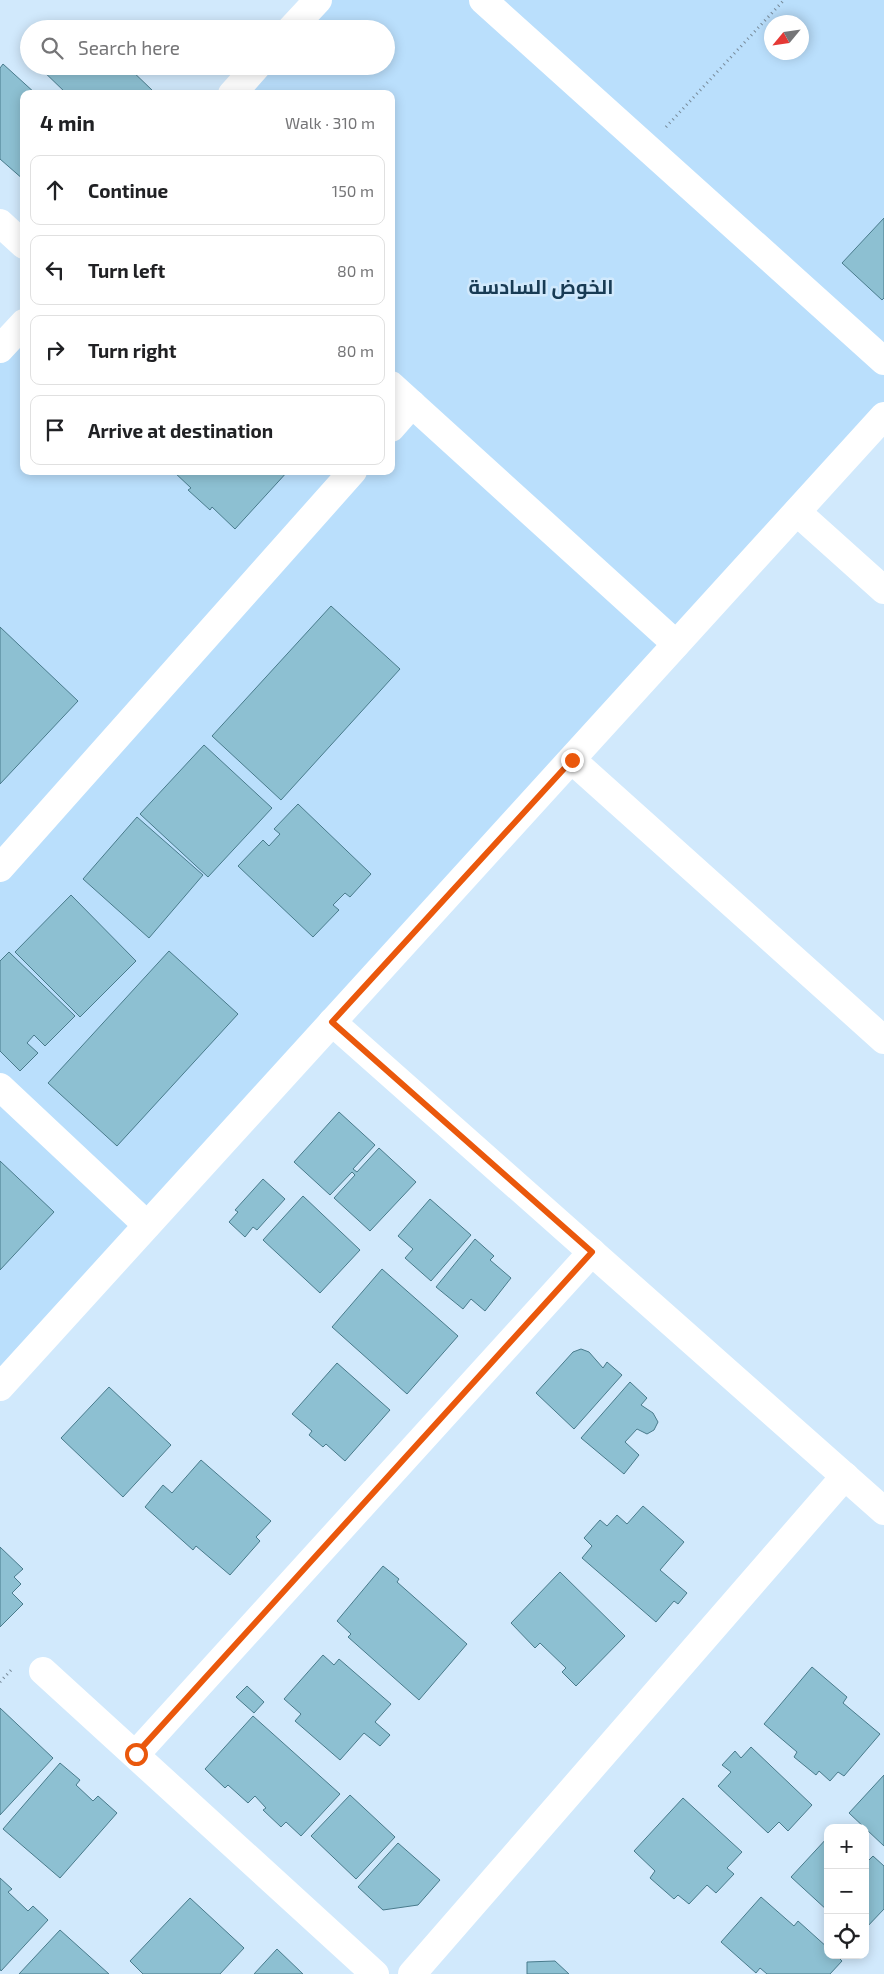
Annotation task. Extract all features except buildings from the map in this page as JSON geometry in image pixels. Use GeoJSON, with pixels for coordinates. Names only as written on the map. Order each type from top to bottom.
{"type":"FeatureCollection","features":[{"type":"Feature","properties":{"kind":"street"},"geometry":{"type":"LineString","coordinates":[[300,20],[318,0]]}},
{"type":"Feature","properties":{"kind":"street"},"geometry":{"type":"LineString","coordinates":[[483,0],[647,148],[880,348]]}},
{"type":"Feature","properties":{"kind":"street"},"geometry":{"type":"LineString","coordinates":[[236,90],[249,75]]}},
{"type":"Feature","properties":{"kind":"street"},"geometry":{"type":"LineString","coordinates":[[0,223],[20,241]]}},
{"type":"Feature","properties":{"kind":"street"},"geometry":{"type":"LineString","coordinates":[[0,349],[20,327]]}},
{"type":"Feature","properties":{"kind":"street"},"geometry":{"type":"LineString","coordinates":[[395,389],[676,644]]}},
{"type":"Feature","properties":{"kind":"street"},"geometry":{"type":"LineString","coordinates":[[395,423],[412,404]]}},
{"type":"Feature","properties":{"kind":"street"},"geometry":{"type":"LineString","coordinates":[[0,1387],[884,416]]}},
{"type":"Feature","properties":{"kind":"street"},"geometry":{"type":"LineString","coordinates":[[0,868],[349,475]]}},
{"type":"Feature","properties":{"kind":"street"},"geometry":{"type":"LineString","coordinates":[[797,512],[884,590]]}},
{"type":"Feature","properties":{"kind":"street"},"geometry":{"type":"LineString","coordinates":[[572,760],[884,1040]]}},
{"type":"Feature","properties":{"kind":"street"},"geometry":{"type":"LineString","coordinates":[[332,1022],[884,1511]]}},
{"type":"Feature","properties":{"kind":"street"},"geometry":{"type":"LineString","coordinates":[[0,1087],[147,1225]]}},
{"type":"Feature","properties":{"kind":"street"},"geometry":{"type":"LineString","coordinates":[[136,1754],[592,1252]]}},
{"type":"Feature","properties":{"kind":"street"},"geometry":{"type":"LineString","coordinates":[[412,1974],[845,1476]]}},
{"type":"Feature","properties":{"kind":"street"},"geometry":{"type":"LineString","coordinates":[[43,1671],[375,1974]]}},
{"type":"Feature","properties":{"kind":"path"},"geometry":{"type":"LineString","coordinates":[[647,148],[784,0]]}},
{"type":"Feature","properties":{"kind":"shaded area"},"geometry":{"type":"Polygon","coordinates":[[[318,0],[884,0],[884,416],[0,1387],[0,349],[20,327],[20,475],[395,475],[395,90],[237,90],[250,75],[395,75],[395,20],[300,20],[318,0]]]}},
{"type":"Feature","properties":{"kind":"district","name":"الخوض السادسة"},"geometry":{"type":"Point","coordinates":[541,286]}},
{"type":"Feature","properties":{"kind":"route"},"geometry":{"type":"LineString","coordinates":[[136,1754],[592,1252],[332,1022],[572,760]]}}]}
